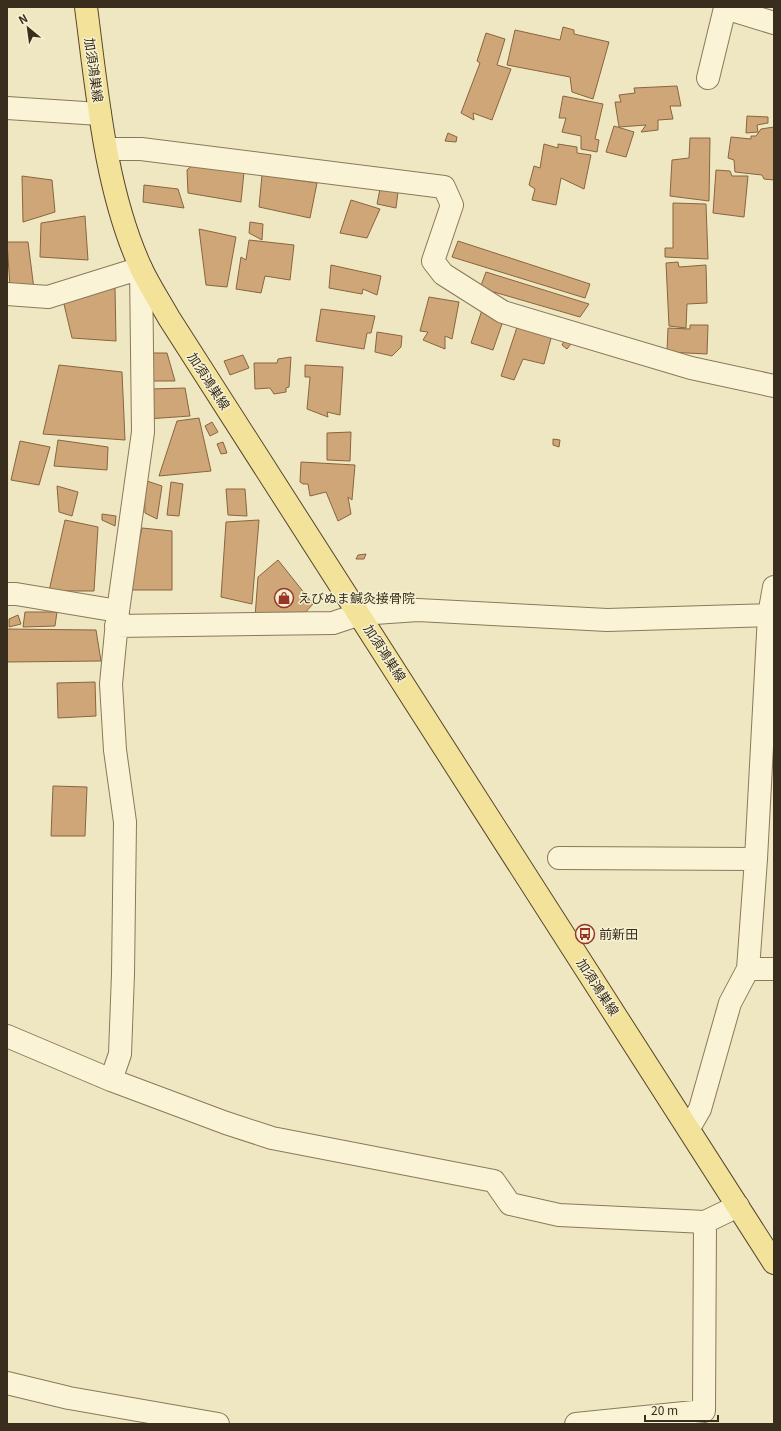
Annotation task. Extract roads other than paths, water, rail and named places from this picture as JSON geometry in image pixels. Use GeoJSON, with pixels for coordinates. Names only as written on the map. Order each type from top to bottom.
{"type":"FeatureCollection","features":[{"type":"Feature","properties":{"kind":"main road","name":"加須鴻巣線"},"geometry":{"type":"LineString","coordinates":[[86,7],[100,114],[115,191],[125,226],[141,268],[197,364],[360,614],[689,1128],[774,1264]]}},
{"type":"Feature","properties":{"kind":"street"},"geometry":{"type":"LineString","coordinates":[[708,78],[725,8],[774,23]]}},
{"type":"Feature","properties":{"kind":"street"},"geometry":{"type":"LineString","coordinates":[[7,108],[100,114]]}},
{"type":"Feature","properties":{"kind":"street"},"geometry":{"type":"LineString","coordinates":[[107,149],[141,149],[444,187],[452,205],[433,261],[442,274],[503,312],[691,368],[774,386]]}},
{"type":"Feature","properties":{"kind":"street"},"geometry":{"type":"LineString","coordinates":[[7,294],[48,297],[141,268],[143,432],[117,618],[111,684],[115,750],[125,822],[123,974],[120,1054],[111,1080]]}},
{"type":"Feature","properties":{"kind":"street"},"geometry":{"type":"LineString","coordinates":[[689,1128],[700,1109],[730,1003],[748,969],[774,587]]}},
{"type":"Feature","properties":{"kind":"street"},"geometry":{"type":"LineString","coordinates":[[7,594],[16,594],[117,618],[333,623],[360,614],[418,610],[607,620],[772,616]]}},
{"type":"Feature","properties":{"kind":"street"},"geometry":{"type":"LineString","coordinates":[[559,858],[756,860]]}},
{"type":"Feature","properties":{"kind":"street"},"geometry":{"type":"LineString","coordinates":[[748,969],[774,969]]}},
{"type":"Feature","properties":{"kind":"street"},"geometry":{"type":"LineString","coordinates":[[7,1036],[111,1080],[226,1123],[272,1138],[494,1181],[510,1204],[559,1215],[705,1222],[738,1206]]}},
{"type":"Feature","properties":{"kind":"street"},"geometry":{"type":"LineString","coordinates":[[576,1424],[693,1418],[704,1411],[705,1222]]}},
{"type":"Feature","properties":{"kind":"street"},"geometry":{"type":"LineString","coordinates":[[7,1383],[69,1398],[218,1424]]}},
{"type":"Feature","properties":{"kind":"place","name":"えびぬま鍼灸接骨院"},"geometry":{"type":"Point","coordinates":[284,598]}},
{"type":"Feature","properties":{"kind":"place","name":"前新田"},"geometry":{"type":"Point","coordinates":[585,934]}}]}
